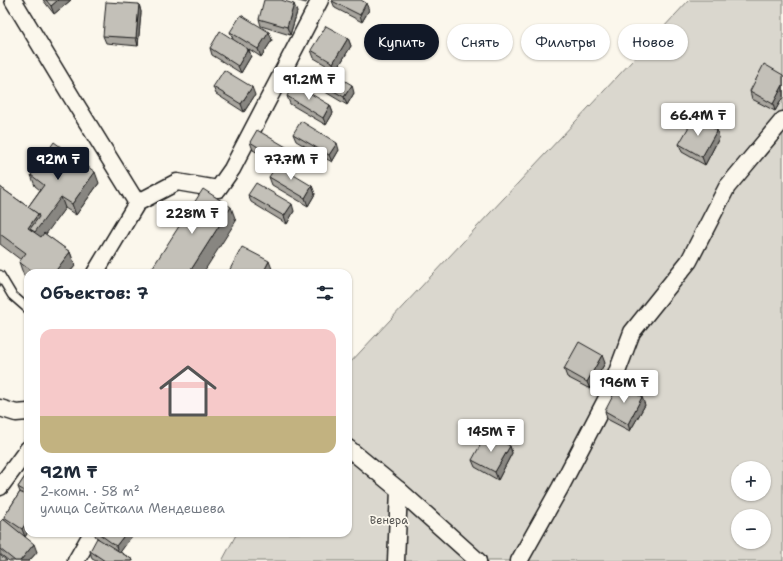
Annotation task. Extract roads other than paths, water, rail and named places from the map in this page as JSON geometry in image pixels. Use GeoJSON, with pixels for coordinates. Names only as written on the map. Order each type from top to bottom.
{"type":"FeatureCollection","features":[{"type":"Feature","properties":{"kind":"street"},"geometry":{"type":"LineString","coordinates":[[13,0],[137,202]]}},
{"type":"Feature","properties":{"kind":"street"},"geometry":{"type":"LineString","coordinates":[[97,269],[137,202],[177,182],[218,189],[232,170],[320,0]]}},
{"type":"Feature","properties":{"kind":"street"},"geometry":{"type":"LineString","coordinates":[[519,561],[560,488],[608,396],[632,332],[689,261],[727,187],[783,120]]}},
{"type":"Feature","properties":{"kind":"street"},"geometry":{"type":"LineString","coordinates":[[0,408],[16,413],[24,412]]}},
{"type":"Feature","properties":{"kind":"street"},"geometry":{"type":"LineString","coordinates":[[352,451],[399,490],[478,561]]}},
{"type":"Feature","properties":{"kind":"street"},"geometry":{"type":"LineString","coordinates":[[0,487],[24,454]]}},
{"type":"Feature","properties":{"kind":"street"},"geometry":{"type":"LineString","coordinates":[[396,561],[399,490]]}},
{"type":"Feature","properties":{"kind":"street"},"geometry":{"type":"LineString","coordinates":[[76,561],[90,537]]}},
{"type":"Feature","properties":{"kind":"lane"},"geometry":{"type":"LineString","coordinates":[[0,275],[12,295],[24,306]]}},
{"type":"Feature","properties":{"kind":"park label","name":"Венера"},"geometry":{"type":"Point","coordinates":[389,520]}}]}
